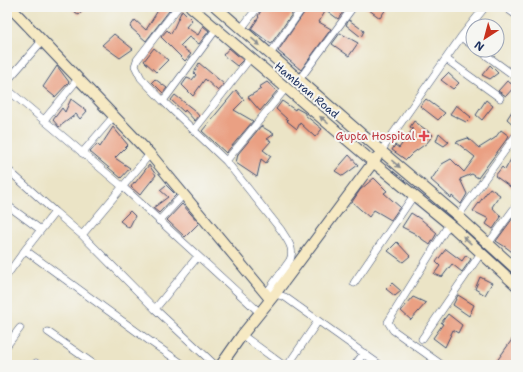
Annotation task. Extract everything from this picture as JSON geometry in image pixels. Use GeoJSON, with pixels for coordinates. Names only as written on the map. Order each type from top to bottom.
{"type":"FeatureCollection","features":[{"type":"Feature","properties":{"kind":"main road"},"geometry":{"type":"LineString","coordinates":[[10,7],[150,154],[271,293]]}},
{"type":"Feature","properties":{"kind":"main road","name":"Hambran Road"},"geometry":{"type":"LineString","coordinates":[[191,7],[373,162],[449,224],[516,285]]}},
{"type":"Feature","properties":{"kind":"main road","name":"Hambran Road"},"geometry":{"type":"LineString","coordinates":[[216,7],[458,216],[516,269]]}},
{"type":"Feature","properties":{"kind":"main road"},"geometry":{"type":"LineString","coordinates":[[221,365],[271,293],[283,282],[381,151]]}},
{"type":"Feature","properties":{"kind":"street"},"geometry":{"type":"LineString","coordinates":[[178,7],[137,60],[135,66],[141,78],[226,161],[289,242],[292,249],[292,255],[271,293],[285,296],[380,365]]}},
{"type":"Feature","properties":{"kind":"street"},"geometry":{"type":"LineString","coordinates":[[241,29],[258,7]]}},
{"type":"Feature","properties":{"kind":"street"},"geometry":{"type":"LineString","coordinates":[[270,54],[303,7]]}},
{"type":"Feature","properties":{"kind":"street"},"geometry":{"type":"LineString","coordinates":[[299,80],[353,7]]}},
{"type":"Feature","properties":{"kind":"street"},"geometry":{"type":"LineString","coordinates":[[381,151],[485,7]]}},
{"type":"Feature","properties":{"kind":"street"},"geometry":{"type":"LineString","coordinates":[[505,7],[516,15]]}},
{"type":"Feature","properties":{"kind":"street"},"geometry":{"type":"LineString","coordinates":[[163,101],[217,28]]}},
{"type":"Feature","properties":{"kind":"street"},"geometry":{"type":"LineString","coordinates":[[7,81],[42,41]]}},
{"type":"Feature","properties":{"kind":"street"},"geometry":{"type":"LineString","coordinates":[[194,130],[250,58]]}},
{"type":"Feature","properties":{"kind":"street"},"geometry":{"type":"LineString","coordinates":[[490,58],[516,77]]}},
{"type":"Feature","properties":{"kind":"street"},"geometry":{"type":"LineString","coordinates":[[446,59],[500,98]]}},
{"type":"Feature","properties":{"kind":"street"},"geometry":{"type":"LineString","coordinates":[[44,120],[78,78]]}},
{"type":"Feature","properties":{"kind":"street"},"geometry":{"type":"LineString","coordinates":[[226,161],[286,88]]}},
{"type":"Feature","properties":{"kind":"street"},"geometry":{"type":"LineString","coordinates":[[7,89],[123,187],[259,312]]}},
{"type":"Feature","properties":{"kind":"street"},"geometry":{"type":"LineString","coordinates":[[82,152],[114,116]]}},
{"type":"Feature","properties":{"kind":"street"},"geometry":{"type":"LineString","coordinates":[[458,216],[516,135]]}},
{"type":"Feature","properties":{"kind":"street"},"geometry":{"type":"LineString","coordinates":[[82,235],[150,154]]}},
{"type":"Feature","properties":{"kind":"street"},"geometry":{"type":"LineString","coordinates":[[7,168],[82,235],[155,309],[215,365]]}},
{"type":"Feature","properties":{"kind":"street"},"geometry":{"type":"LineString","coordinates":[[159,221],[184,194]]}},
{"type":"Feature","properties":{"kind":"street"},"geometry":{"type":"LineString","coordinates":[[354,283],[414,195]]}},
{"type":"Feature","properties":{"kind":"street"},"geometry":{"type":"LineString","coordinates":[[7,205],[41,230]]}},
{"type":"Feature","properties":{"kind":"street"},"geometry":{"type":"LineString","coordinates":[[488,244],[516,206]]}},
{"type":"Feature","properties":{"kind":"street"},"geometry":{"type":"LineString","coordinates":[[8,271],[55,212]]}},
{"type":"Feature","properties":{"kind":"street"},"geometry":{"type":"LineString","coordinates":[[442,365],[393,330],[388,322],[449,224]]}},
{"type":"Feature","properties":{"kind":"street"},"geometry":{"type":"LineString","coordinates":[[25,250],[184,365]]}},
{"type":"Feature","properties":{"kind":"street"},"geometry":{"type":"LineString","coordinates":[[422,339],[481,252]]}},
{"type":"Feature","properties":{"kind":"street"},"geometry":{"type":"LineString","coordinates":[[155,309],[198,256]]}},
{"type":"Feature","properties":{"kind":"street"},"geometry":{"type":"LineString","coordinates":[[288,365],[318,321]]}},
{"type":"Feature","properties":{"kind":"street"},"geometry":{"type":"LineString","coordinates":[[7,345],[20,328]]}},
{"type":"Feature","properties":{"kind":"street"},"geometry":{"type":"LineString","coordinates":[[48,332],[95,365]]}},
{"type":"Feature","properties":{"kind":"street"},"geometry":{"type":"LineString","coordinates":[[242,335],[283,365]]}},
{"type":"Feature","properties":{"kind":"street"},"geometry":{"type":"LineString","coordinates":[[355,365],[364,353]]}},
{"type":"Feature","properties":{"kind":"building"},"geometry":{"type":"Polygon","coordinates":[[[69,7],[86,7],[79,15],[69,7]]]}},
{"type":"Feature","properties":{"kind":"building"},"geometry":{"type":"Polygon","coordinates":[[[160,7],[172,7],[146,41],[130,27],[135,20],[146,30],[160,7]]]}},
{"type":"Feature","properties":{"kind":"building"},"geometry":{"type":"Polygon","coordinates":[[[263,7],[297,7],[271,44],[251,29],[259,17],[258,16],[263,7]]]}},
{"type":"Feature","properties":{"kind":"building"},"geometry":{"type":"Polygon","coordinates":[[[308,7],[337,7],[343,12],[338,19],[326,10],[319,22],[331,29],[301,70],[278,51],[308,7]]]}},
{"type":"Feature","properties":{"kind":"building"},"geometry":{"type":"Polygon","coordinates":[[[365,7],[383,7],[386,9],[380,18],[365,7]]]}},
{"type":"Feature","properties":{"kind":"building"},"geometry":{"type":"Polygon","coordinates":[[[182,10],[192,20],[186,27],[198,35],[203,26],[209,31],[199,44],[189,37],[180,46],[191,54],[185,61],[161,37],[167,30],[171,34],[182,10]]]}},
{"type":"Feature","properties":{"kind":"building"},"geometry":{"type":"Polygon","coordinates":[[[349,20],[364,31],[361,37],[346,25],[349,20]]]}},
{"type":"Feature","properties":{"kind":"building"},"geometry":{"type":"Polygon","coordinates":[[[340,33],[358,43],[349,56],[332,44],[340,33]]]}},
{"type":"Feature","properties":{"kind":"building"},"geometry":{"type":"Polygon","coordinates":[[[114,34],[133,49],[120,58],[102,45],[114,34]]]}},
{"type":"Feature","properties":{"kind":"building"},"geometry":{"type":"Polygon","coordinates":[[[154,48],[168,60],[156,72],[144,61],[154,48]]]}},
{"type":"Feature","properties":{"kind":"building"},"geometry":{"type":"Polygon","coordinates":[[[229,48],[243,60],[237,66],[223,55],[229,48]]]}},
{"type":"Feature","properties":{"kind":"building"},"geometry":{"type":"Polygon","coordinates":[[[199,63],[224,84],[218,91],[205,79],[193,96],[182,85],[187,78],[192,80],[196,75],[194,73],[199,63]]]}},
{"type":"Feature","properties":{"kind":"building"},"geometry":{"type":"Polygon","coordinates":[[[490,65],[498,73],[490,79],[482,75],[490,65]]]}},
{"type":"Feature","properties":{"kind":"building"},"geometry":{"type":"Polygon","coordinates":[[[57,66],[69,82],[55,97],[43,87],[57,66]]]}},
{"type":"Feature","properties":{"kind":"building"},"geometry":{"type":"Polygon","coordinates":[[[448,73],[459,83],[453,89],[441,80],[448,73]]]}},
{"type":"Feature","properties":{"kind":"building"},"geometry":{"type":"Polygon","coordinates":[[[155,79],[167,88],[163,93],[152,82],[155,79]]]}},
{"type":"Feature","properties":{"kind":"building"},"geometry":{"type":"Polygon","coordinates":[[[507,81],[515,86],[506,96],[498,91],[507,81]]]}},
{"type":"Feature","properties":{"kind":"building"},"geometry":{"type":"Polygon","coordinates":[[[267,82],[277,91],[260,111],[248,97],[261,89],[259,87],[267,82]]]}},
{"type":"Feature","properties":{"kind":"building"},"geometry":{"type":"Polygon","coordinates":[[[236,90],[244,100],[234,110],[253,121],[226,153],[202,131],[236,90]]]}},
{"type":"Feature","properties":{"kind":"building"},"geometry":{"type":"Polygon","coordinates":[[[175,95],[194,110],[199,116],[195,121],[185,110],[184,112],[171,100],[175,95]]]}},
{"type":"Feature","properties":{"kind":"building"},"geometry":{"type":"Polygon","coordinates":[[[71,99],[87,111],[80,119],[76,114],[59,127],[53,120],[62,108],[65,112],[71,99]]]}},
{"type":"Feature","properties":{"kind":"building"},"geometry":{"type":"Polygon","coordinates":[[[426,99],[445,113],[438,120],[420,106],[426,99]]]}},
{"type":"Feature","properties":{"kind":"building"},"geometry":{"type":"Polygon","coordinates":[[[486,100],[493,106],[482,120],[476,115],[486,100]]]}},
{"type":"Feature","properties":{"kind":"building"},"geometry":{"type":"Polygon","coordinates":[[[282,101],[295,110],[296,108],[305,113],[305,115],[322,129],[315,137],[300,123],[297,129],[276,109],[282,101]]]}},
{"type":"Feature","properties":{"kind":"building"},"geometry":{"type":"Polygon","coordinates":[[[456,105],[471,117],[466,122],[450,114],[456,105]]]}},
{"type":"Feature","properties":{"kind":"building"},"geometry":{"type":"Polygon","coordinates":[[[516,105],[516,127],[507,119],[516,105]]]}},
{"type":"Feature","properties":{"kind":"building"},"geometry":{"type":"Polygon","coordinates":[[[414,121],[433,135],[427,143],[406,160],[392,150],[395,145],[399,148],[413,129],[410,127],[414,121]]]}},
{"type":"Feature","properties":{"kind":"building"},"geometry":{"type":"Polygon","coordinates":[[[261,126],[274,134],[267,139],[271,141],[263,150],[271,156],[266,163],[261,159],[257,177],[236,163],[238,154],[261,126]]]}},
{"type":"Feature","properties":{"kind":"building"},"geometry":{"type":"Polygon","coordinates":[[[113,127],[128,145],[115,158],[130,168],[121,178],[90,152],[97,144],[100,147],[113,127]]]}},
{"type":"Feature","properties":{"kind":"building"},"geometry":{"type":"Polygon","coordinates":[[[501,130],[509,136],[478,178],[472,174],[460,179],[467,194],[461,204],[452,196],[451,198],[431,180],[442,164],[451,159],[464,172],[475,157],[456,142],[468,138],[479,148],[495,138],[501,130]]]}},
{"type":"Feature","properties":{"kind":"building"},"geometry":{"type":"Polygon","coordinates":[[[439,133],[449,142],[444,146],[436,141],[439,133]]]}},
{"type":"Feature","properties":{"kind":"building"},"geometry":{"type":"Polygon","coordinates":[[[516,150],[516,191],[495,176],[502,167],[505,170],[516,150]]]}},
{"type":"Feature","properties":{"kind":"building"},"geometry":{"type":"Polygon","coordinates":[[[349,155],[358,165],[343,176],[335,171],[349,155]]]}},
{"type":"Feature","properties":{"kind":"building"},"geometry":{"type":"Polygon","coordinates":[[[149,165],[156,175],[140,195],[131,187],[149,165]]]}},
{"type":"Feature","properties":{"kind":"building"},"geometry":{"type":"Polygon","coordinates":[[[374,178],[387,191],[384,193],[400,207],[391,220],[374,210],[369,217],[352,202],[360,190],[374,178]]]}},
{"type":"Feature","properties":{"kind":"building"},"geometry":{"type":"Polygon","coordinates":[[[166,185],[176,195],[159,213],[153,208],[168,197],[160,190],[166,185]]]}},
{"type":"Feature","properties":{"kind":"building"},"geometry":{"type":"Polygon","coordinates":[[[490,188],[500,195],[492,207],[501,217],[493,229],[486,224],[489,219],[473,211],[490,188]]]}},
{"type":"Feature","properties":{"kind":"building"},"geometry":{"type":"Polygon","coordinates":[[[182,204],[199,223],[185,237],[167,220],[182,204]]]}},
{"type":"Feature","properties":{"kind":"building"},"geometry":{"type":"Polygon","coordinates":[[[130,211],[135,216],[129,228],[120,221],[130,211]]]}},
{"type":"Feature","properties":{"kind":"building"},"geometry":{"type":"Polygon","coordinates":[[[411,213],[437,233],[430,245],[414,233],[402,227],[411,213]]]}},
{"type":"Feature","properties":{"kind":"building"},"geometry":{"type":"Polygon","coordinates":[[[516,214],[516,255],[496,241],[516,214]]]}},
{"type":"Feature","properties":{"kind":"building"},"geometry":{"type":"Polygon","coordinates":[[[397,242],[410,256],[403,262],[388,251],[397,242]]]}},
{"type":"Feature","properties":{"kind":"building"},"geometry":{"type":"Polygon","coordinates":[[[446,249],[462,261],[466,255],[471,259],[462,272],[452,264],[442,277],[434,274],[440,266],[436,262],[446,249]]]}},
{"type":"Feature","properties":{"kind":"building"},"geometry":{"type":"Polygon","coordinates":[[[480,277],[492,283],[485,295],[475,289],[480,277]]]}},
{"type":"Feature","properties":{"kind":"building"},"geometry":{"type":"Polygon","coordinates":[[[392,283],[401,291],[395,296],[386,289],[392,283]]]}},
{"type":"Feature","properties":{"kind":"building"},"geometry":{"type":"Polygon","coordinates":[[[458,295],[474,305],[469,316],[453,305],[458,295]]]}},
{"type":"Feature","properties":{"kind":"building"},"geometry":{"type":"Polygon","coordinates":[[[413,297],[426,303],[411,320],[401,311],[413,297]]]}},
{"type":"Feature","properties":{"kind":"building"},"geometry":{"type":"Polygon","coordinates":[[[448,314],[462,325],[458,333],[453,330],[445,347],[433,338],[448,314]]]}},
{"type":"Feature","properties":{"kind":"building"},"geometry":{"type":"Polygon","coordinates":[[[516,334],[516,365],[494,365],[516,334]]]}},
{"type":"Feature","properties":{"kind":"place","name":"Gupta Hospital"},"geometry":{"type":"Point","coordinates":[424,136]}}]}
